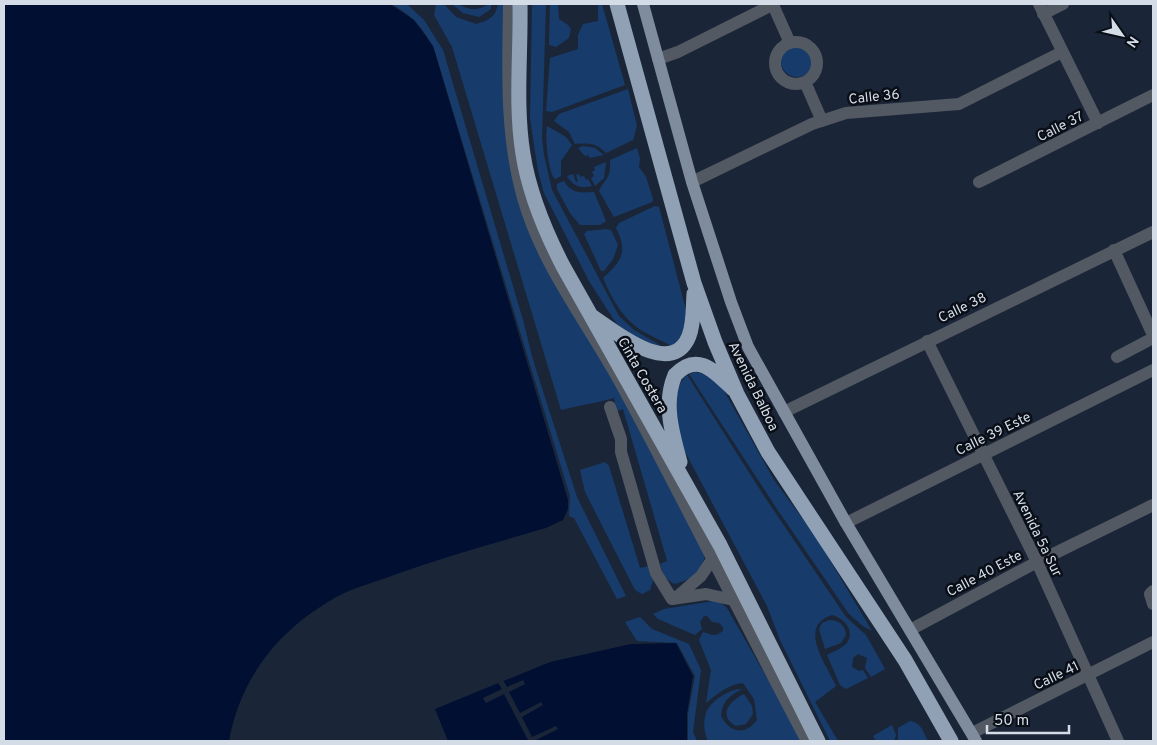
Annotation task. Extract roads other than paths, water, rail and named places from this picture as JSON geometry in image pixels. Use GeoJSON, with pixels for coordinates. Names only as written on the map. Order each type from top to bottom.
{"type":"FeatureCollection","features":[{"type":"Feature","properties":{"kind":"highway","name":"Cinta Costera"},"geometry":{"type":"LineString","coordinates":[[520,4],[519,112],[523,154],[533,195],[546,233],[687,486],[717,551],[754,610],[781,670],[818,741]]}},
{"type":"Feature","properties":{"kind":"highway","name":"Avenida Balboa"},"geometry":{"type":"LineString","coordinates":[[617,4],[694,283],[715,342],[737,394],[768,452],[890,636],[925,693],[951,741]]}},
{"type":"Feature","properties":{"kind":"highway"},"geometry":{"type":"LineString","coordinates":[[590,315],[649,351],[662,355],[671,354],[682,347],[688,338],[692,326],[694,283]]}},
{"type":"Feature","properties":{"kind":"highway"},"geometry":{"type":"LineString","coordinates":[[687,486],[670,419],[669,398],[675,375],[689,365],[704,366],[737,394]]}},
{"type":"Feature","properties":{"kind":"highway"},"geometry":{"type":"LineString","coordinates":[[925,693],[969,739]]}},
{"type":"Feature","properties":{"kind":"main road","name":"Avenida Balboa"},"geometry":{"type":"LineString","coordinates":[[643,4],[692,182],[748,347],[846,523],[910,630],[969,739]]}},
{"type":"Feature","properties":{"kind":"street"},"geometry":{"type":"LineString","coordinates":[[509,4],[508,113],[512,156],[523,200],[537,237],[554,271],[717,551],[734,599],[807,741]]}},
{"type":"Feature","properties":{"kind":"street"},"geometry":{"type":"LineString","coordinates":[[658,59],[678,52],[774,4],[790,42]]}},
{"type":"Feature","properties":{"kind":"street"},"geometry":{"type":"LineString","coordinates":[[1063,4],[1041,9],[1098,123]]}},
{"type":"Feature","properties":{"kind":"street"},"geometry":{"type":"LineString","coordinates":[[790,42],[804,43],[810,46],[817,58],[815,72],[805,82],[793,83],[782,78],[778,73],[775,61],[777,55],[784,45],[790,42]]}},
{"type":"Feature","properties":{"kind":"street","name":"Calle 36"},"geometry":{"type":"LineString","coordinates":[[692,182],[822,121],[852,112],[959,104],[1062,52]]}},
{"type":"Feature","properties":{"kind":"street"},"geometry":{"type":"LineString","coordinates":[[805,82],[822,121]]}},
{"type":"Feature","properties":{"kind":"street","name":"Calle 37"},"geometry":{"type":"LineString","coordinates":[[979,182],[1153,95]]}},
{"type":"Feature","properties":{"kind":"street","name":"Calle 38"},"geometry":{"type":"LineString","coordinates":[[784,412],[927,340],[1153,232]]}},
{"type":"Feature","properties":{"kind":"street"},"geometry":{"type":"LineString","coordinates":[[1114,250],[1153,336],[1117,357]]}},
{"type":"Feature","properties":{"kind":"street","name":"Avenida 5a Sur"},"geometry":{"type":"LineString","coordinates":[[927,340],[1037,562],[1118,741]]}},
{"type":"Feature","properties":{"kind":"street","name":"Calle 39 Este"},"geometry":{"type":"LineString","coordinates":[[846,523],[1153,370]]}},
{"type":"Feature","properties":{"kind":"street"},"geometry":{"type":"LineString","coordinates":[[610,407],[621,438],[621,452],[654,566],[672,599]]}},
{"type":"Feature","properties":{"kind":"street","name":"Calle 40 Este"},"geometry":{"type":"LineString","coordinates":[[910,630],[1037,562],[1153,505]]}},
{"type":"Feature","properties":{"kind":"street"},"geometry":{"type":"LineString","coordinates":[[672,599],[688,589],[701,576],[717,551]]}},
{"type":"Feature","properties":{"kind":"street"},"geometry":{"type":"LineString","coordinates":[[1153,591],[1150,594],[1153,604]]}},
{"type":"Feature","properties":{"kind":"street"},"geometry":{"type":"LineString","coordinates":[[672,599],[688,595],[706,594],[734,599],[754,610]]}},
{"type":"Feature","properties":{"kind":"street","name":"Calle 41"},"geometry":{"type":"LineString","coordinates":[[969,739],[1153,642]]}}]}
